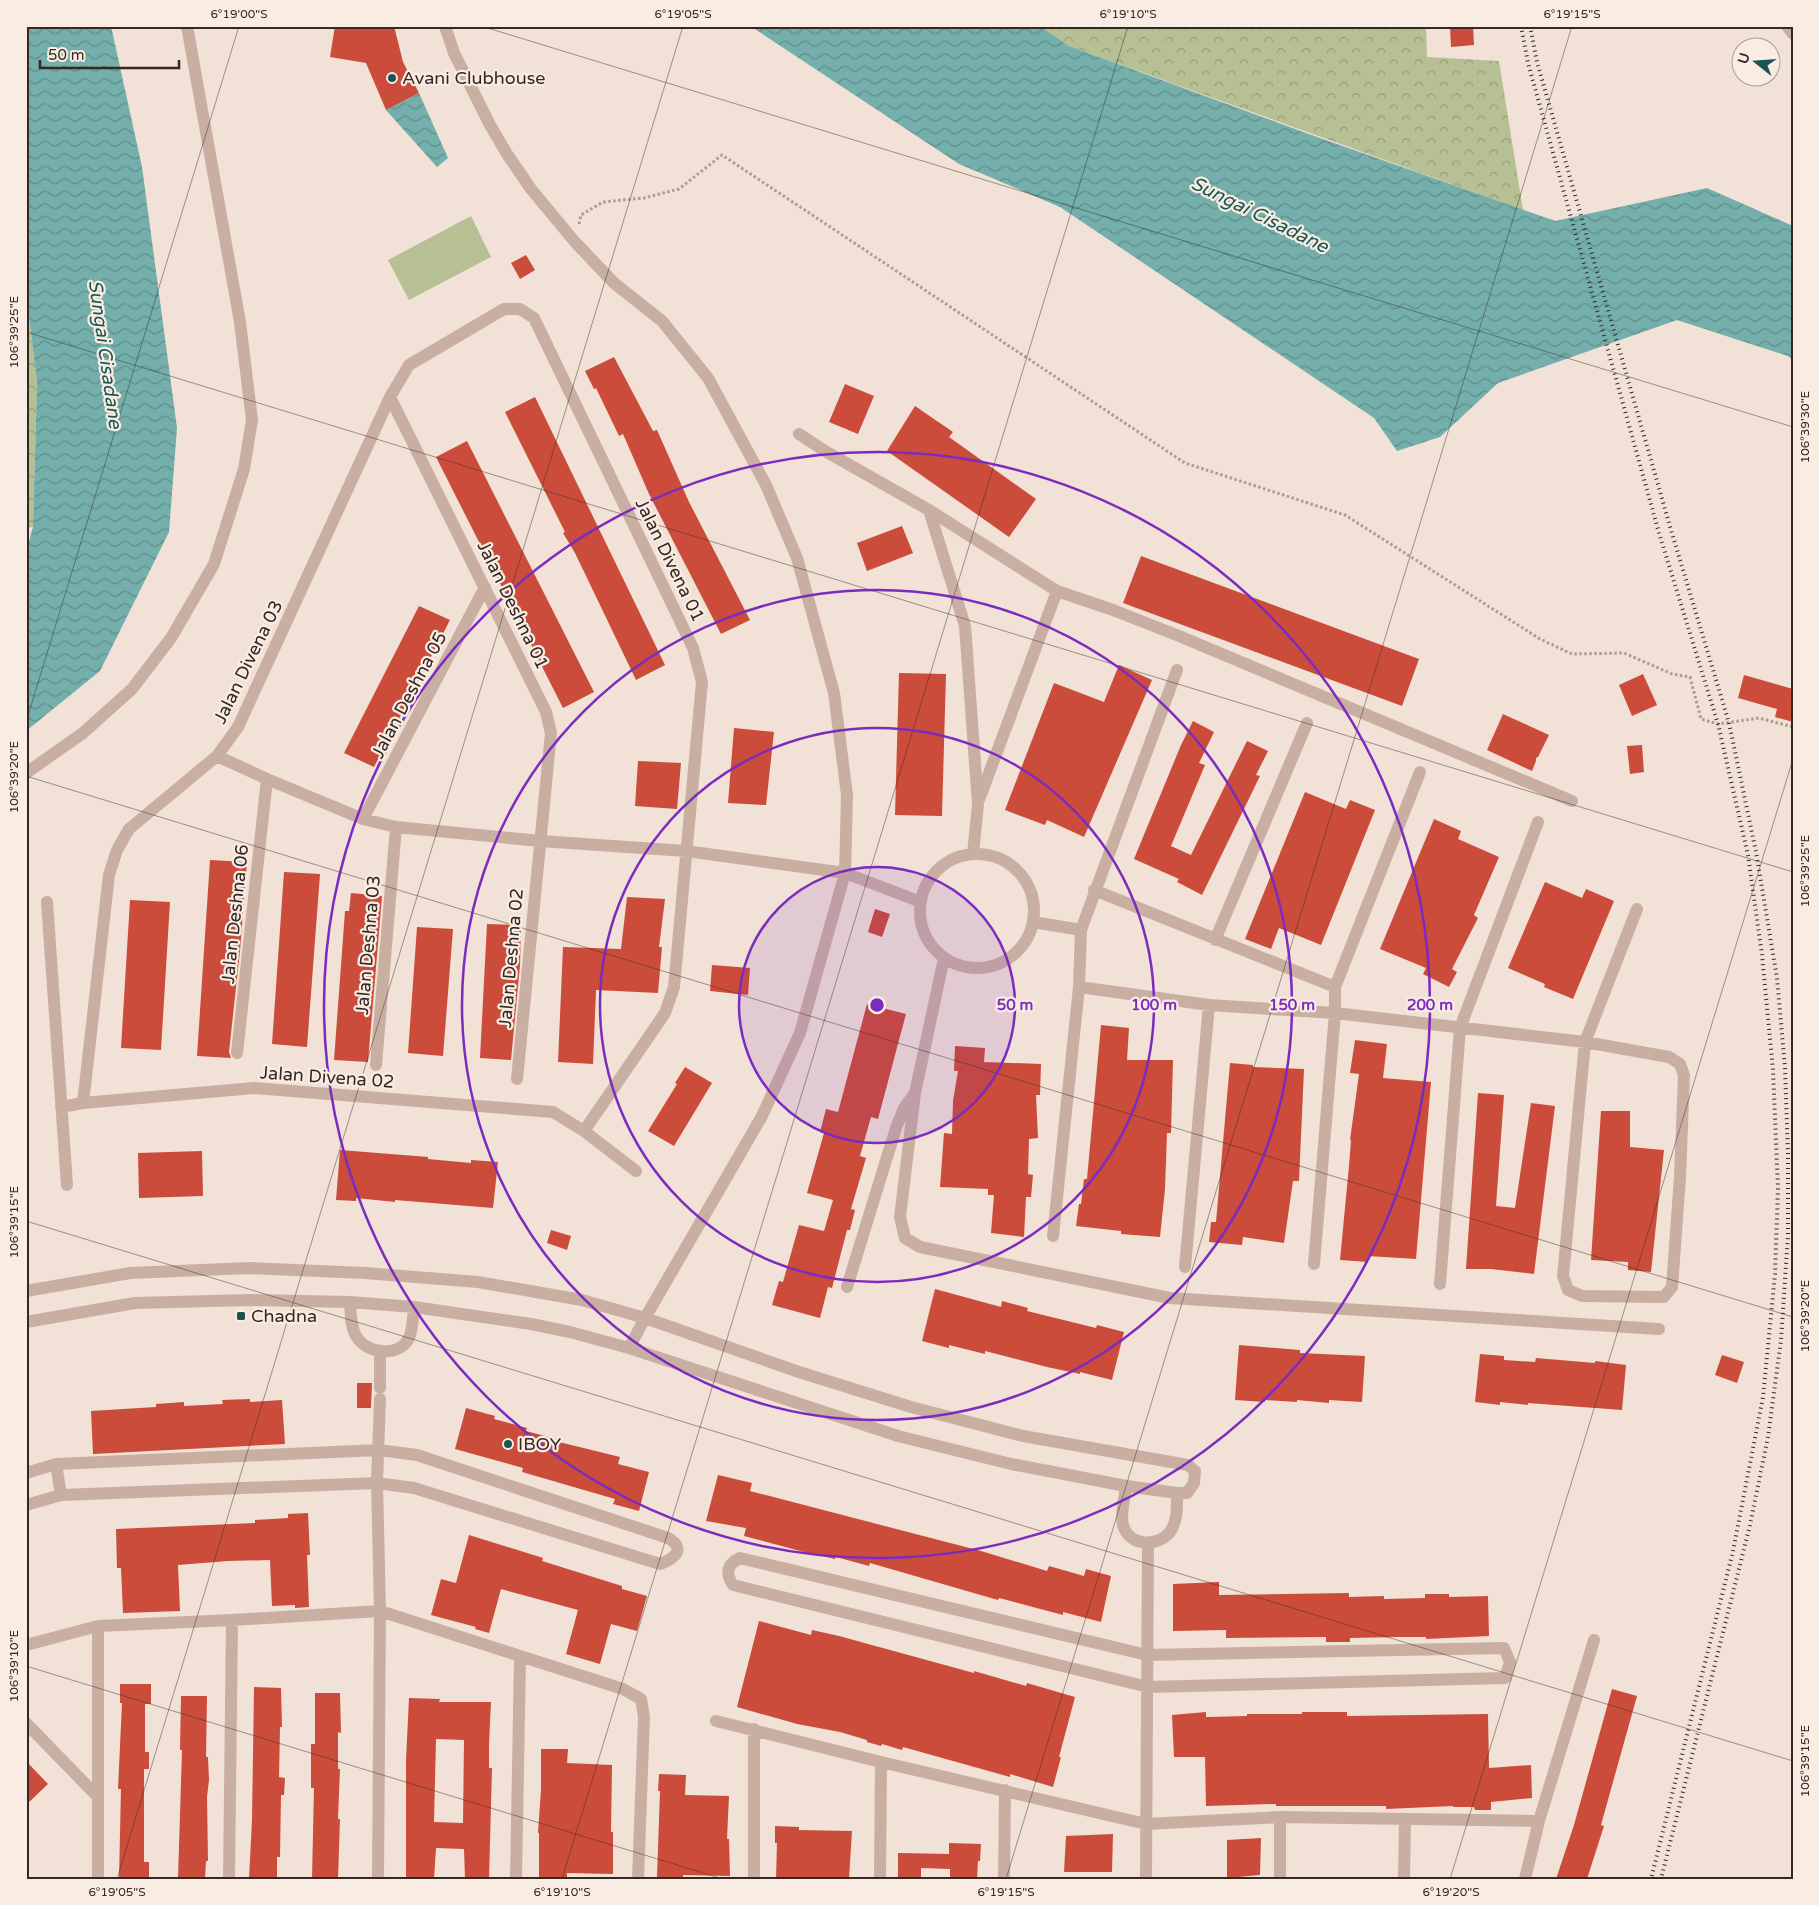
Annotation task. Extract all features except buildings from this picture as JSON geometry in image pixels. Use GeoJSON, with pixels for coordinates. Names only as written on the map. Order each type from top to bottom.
{"type":"FeatureCollection","features":[{"type":"Feature","properties":{"kind":"street"},"geometry":{"type":"LineString","coordinates":[[26,773],[83,733],[132,689],[171,638],[214,564],[244,469],[252,420],[240,322],[186,26]]}},
{"type":"Feature","properties":{"kind":"street"},"geometry":{"type":"LineString","coordinates":[[446,26],[454,53],[471,88],[507,154],[531,189],[575,242],[614,283],[662,320],[708,378],[766,485],[797,558],[834,693],[847,796],[845,873],[800,1034],[762,1116],[644,1318],[629,1348]]}},
{"type":"Feature","properties":{"kind":"street"},"geometry":{"type":"LineString","coordinates":[[1787,26],[1793,34]]}},
{"type":"Feature","properties":{"kind":"street","name":"Jalan Divena 03"},"geometry":{"type":"LineString","coordinates":[[83,1103],[109,875],[117,850],[129,829],[217,756],[238,728],[390,397],[409,365],[504,309],[520,309]]}},
{"type":"Feature","properties":{"kind":"street","name":"Jalan Divena 01"},"geometry":{"type":"LineString","coordinates":[[520,309],[534,318],[692,648],[702,682],[686,851]]}},
{"type":"Feature","properties":{"kind":"street","name":"Jalan Deshna 01"},"geometry":{"type":"LineString","coordinates":[[390,397],[546,712],[551,733],[540,841]]}},
{"type":"Feature","properties":{"kind":"street"},"geometry":{"type":"LineString","coordinates":[[799,434],[928,510],[1057,591],[1113,610],[1179,636],[1572,801]]}},
{"type":"Feature","properties":{"kind":"street"},"geometry":{"type":"LineString","coordinates":[[928,510],[964,626],[978,804],[973,854]]}},
{"type":"Feature","properties":{"kind":"street","name":"Jalan Deshna 05"},"geometry":{"type":"LineString","coordinates":[[363,819],[485,587]]}},
{"type":"Feature","properties":{"kind":"street"},"geometry":{"type":"LineString","coordinates":[[978,804],[1057,591]]}},
{"type":"Feature","properties":{"kind":"street"},"geometry":{"type":"LineString","coordinates":[[1053,1236],[1079,987],[1080,930],[1177,670]]}},
{"type":"Feature","properties":{"kind":"street"},"geometry":{"type":"LineString","coordinates":[[1215,940],[1307,723]]}},
{"type":"Feature","properties":{"kind":"street"},"geometry":{"type":"LineString","coordinates":[[217,756],[363,819],[396,827],[540,841],[686,851],[845,873],[921,902]]}},
{"type":"Feature","properties":{"kind":"street"},"geometry":{"type":"LineString","coordinates":[[1314,1264],[1335,1013],[1335,987],[1420,772]]}},
{"type":"Feature","properties":{"kind":"street","name":"Jalan Deshna 06"},"geometry":{"type":"LineString","coordinates":[[238,1053],[267,779]]}},
{"type":"Feature","properties":{"kind":"street"},"geometry":{"type":"LineString","coordinates":[[1440,1284],[1460,1028],[1538,822]]}},
{"type":"Feature","properties":{"kind":"street","name":"Jalan Deshna 03"},"geometry":{"type":"LineString","coordinates":[[376,1065],[396,827]]}},
{"type":"Feature","properties":{"kind":"street","name":"Jalan Deshna 02"},"geometry":{"type":"LineString","coordinates":[[517,1079],[540,841]]}},
{"type":"Feature","properties":{"kind":"street"},"geometry":{"type":"LineString","coordinates":[[584,1131],[665,1013],[674,987],[686,851]]}},
{"type":"Feature","properties":{"kind":"street"},"geometry":{"type":"LineString","coordinates":[[973,854],[994,856],[1012,865],[1026,881],[1033,900],[1033,922],[1025,943],[1008,959],[987,967],[965,967],[944,958],[929,942],[921,923],[921,902],[927,884],[939,869],[955,858],[973,854]]}},
{"type":"Feature","properties":{"kind":"street"},"geometry":{"type":"LineString","coordinates":[[1094,890],[1335,987]]}},
{"type":"Feature","properties":{"kind":"street"},"geometry":{"type":"LineString","coordinates":[[47,902],[67,1185]]}},
{"type":"Feature","properties":{"kind":"street"},"geometry":{"type":"LineString","coordinates":[[1079,987],[1209,1005],[1335,1013],[1585,1042],[1669,1057],[1680,1064],[1684,1075],[1680,1177],[1672,1287],[1664,1297],[1582,1296],[1568,1290],[1563,1276],[1585,1042],[1637,909]]}},
{"type":"Feature","properties":{"kind":"street"},"geometry":{"type":"LineString","coordinates":[[1033,922],[1080,930]]}},
{"type":"Feature","properties":{"kind":"street"},"geometry":{"type":"LineString","coordinates":[[944,958],[914,1093],[900,1216],[905,1238],[920,1247],[1170,1298],[1659,1329]]}},
{"type":"Feature","properties":{"kind":"street"},"geometry":{"type":"LineString","coordinates":[[1185,1267],[1209,1005]]}},
{"type":"Feature","properties":{"kind":"street","name":"Jalan Divena 02"},"geometry":{"type":"LineString","coordinates":[[61,1107],[83,1103],[254,1088],[553,1112],[584,1131],[636,1170]]}},
{"type":"Feature","properties":{"kind":"street"},"geometry":{"type":"LineString","coordinates":[[847,1287],[896,1128],[904,1108],[914,1093]]}},
{"type":"Feature","properties":{"kind":"street"},"geometry":{"type":"LineString","coordinates":[[26,1291],[130,1273],[250,1268],[365,1272],[478,1282],[582,1300],[644,1318],[799,1372],[911,1407],[1023,1436],[1188,1465],[1195,1471],[1194,1483],[1187,1493],[1178,1493],[1126,1486],[1011,1464],[898,1436],[629,1348],[570,1332],[531,1324],[414,1307],[350,1302],[249,1300],[135,1303],[26,1322]]}},
{"type":"Feature","properties":{"kind":"street"},"geometry":{"type":"LineString","coordinates":[[350,1302],[351,1321],[357,1337],[366,1346],[380,1352],[395,1349],[408,1340],[414,1307]]}},
{"type":"Feature","properties":{"kind":"street"},"geometry":{"type":"LineString","coordinates":[[378,1879],[380,1611],[377,1483],[380,1352]]}},
{"type":"Feature","properties":{"kind":"street"},"geometry":{"type":"LineString","coordinates":[[26,1473],[56,1464],[379,1450],[417,1455],[668,1538],[676,1545],[677,1551],[672,1560],[660,1564],[414,1488],[377,1483],[62,1495],[26,1505]]}},
{"type":"Feature","properties":{"kind":"street"},"geometry":{"type":"LineString","coordinates":[[56,1464],[62,1495]]}},
{"type":"Feature","properties":{"kind":"street"},"geometry":{"type":"LineString","coordinates":[[1126,1486],[1122,1524],[1126,1533],[1134,1540],[1148,1544],[1160,1540],[1171,1531],[1177,1514],[1178,1493]]}},
{"type":"Feature","properties":{"kind":"street"},"geometry":{"type":"LineString","coordinates":[[1146,1879],[1148,1544]]}},
{"type":"Feature","properties":{"kind":"street"},"geometry":{"type":"LineString","coordinates":[[740,1558],[1147,1655],[1504,1648],[1510,1662],[1505,1678],[1148,1687],[733,1585],[729,1579],[728,1569],[732,1562],[740,1558]]}},
{"type":"Feature","properties":{"kind":"street"},"geometry":{"type":"LineString","coordinates":[[26,1645],[98,1626],[380,1611],[623,1689],[641,1699],[644,1717],[638,1879]]}},
{"type":"Feature","properties":{"kind":"street"},"geometry":{"type":"LineString","coordinates":[[228,1879],[232,1620]]}},
{"type":"Feature","properties":{"kind":"street"},"geometry":{"type":"LineString","coordinates":[[98,1626],[98,1879]]}},
{"type":"Feature","properties":{"kind":"street"},"geometry":{"type":"LineString","coordinates":[[1525,1879],[1539,1821],[1594,1640]]}},
{"type":"Feature","properties":{"kind":"street"},"geometry":{"type":"LineString","coordinates":[[516,1879],[520,1657]]}},
{"type":"Feature","properties":{"kind":"street"},"geometry":{"type":"LineString","coordinates":[[716,1720],[882,1762],[1146,1824],[1280,1817],[1539,1821]]}},
{"type":"Feature","properties":{"kind":"street"},"geometry":{"type":"LineString","coordinates":[[26,1723],[97,1796]]}},
{"type":"Feature","properties":{"kind":"street"},"geometry":{"type":"LineString","coordinates":[[754,1729],[754,1879]]}},
{"type":"Feature","properties":{"kind":"street"},"geometry":{"type":"LineString","coordinates":[[880,1879],[882,1762]]}},
{"type":"Feature","properties":{"kind":"street"},"geometry":{"type":"LineString","coordinates":[[1004,1879],[1005,1790]]}},
{"type":"Feature","properties":{"kind":"street"},"geometry":{"type":"LineString","coordinates":[[1280,1817],[1280,1879]]}},
{"type":"Feature","properties":{"kind":"street"},"geometry":{"type":"LineString","coordinates":[[1404,1879],[1405,1819]]}},
{"type":"Feature","properties":{"kind":"path"},"geometry":{"type":"LineString","coordinates":[[575,242],[581,215],[603,202],[644,198],[679,189],[722,155],[1185,463],[1345,515],[1540,639],[1572,654],[1624,654],[1672,674],[1690,677],[1701,719],[1718,724],[1759,718],[1793,727]]}},
{"type":"Feature","properties":{"kind":"green space"},"geometry":{"type":"Polygon","coordinates":[[[1040,26],[1426,26],[1427,57],[1499,61],[1523,210],[1069,46],[1040,26]]]}},
{"type":"Feature","properties":{"kind":"green space"},"geometry":{"type":"Polygon","coordinates":[[[471,216],[491,257],[409,300],[388,260],[471,216]]]}},
{"type":"Feature","properties":{"kind":"green space"},"geometry":{"type":"Polygon","coordinates":[[[26,292],[37,382],[33,527],[26,528],[26,292]]]}},
{"type":"Feature","properties":{"kind":"water","name":"Sungai Cisadane"},"geometry":{"type":"Polygon","coordinates":[[[26,26],[111,26],[142,167],[177,428],[169,532],[100,671],[26,731],[26,552],[33,527],[37,382],[26,292],[26,26]]]}},
{"type":"Feature","properties":{"kind":"water","name":"Sungai Cisadane"},"geometry":{"type":"Polygon","coordinates":[[[753,26],[1040,26],[1069,46],[1320,138],[1555,221],[1707,188],[1793,226],[1793,360],[1788,356],[1677,320],[1498,383],[1440,437],[1397,451],[1374,418],[1060,207],[959,164],[753,26]]]}},
{"type":"Feature","properties":{"kind":"water"},"geometry":{"type":"Polygon","coordinates":[[[419,93],[448,158],[437,167],[386,110],[419,93]]]}},
{"type":"Feature","properties":{"kind":"railway"},"geometry":{"type":"LineString","coordinates":[[1521,26],[1528,63],[1659,533],[1718,724],[1748,855],[1762,955],[1773,1070],[1778,1188],[1775,1274],[1763,1397],[1733,1551],[1651,1879]]}},
{"type":"Feature","properties":{"kind":"railway"},"geometry":{"type":"LineString","coordinates":[[1530,26],[1537,62],[1671,530],[1729,723],[1756,852],[1777,978],[1785,1068],[1788,1235],[1781,1340],[1768,1437],[1750,1525],[1661,1879]]}},
{"type":"Feature","properties":{"kind":"place","name":"Avani Clubhouse"},"geometry":{"type":"Point","coordinates":[392,78]}},
{"type":"Feature","properties":{"kind":"place","name":"Chadna"},"geometry":{"type":"Point","coordinates":[241,1316]}},
{"type":"Feature","properties":{"kind":"place","name":"IBOY"},"geometry":{"type":"Point","coordinates":[508,1444]}}]}
